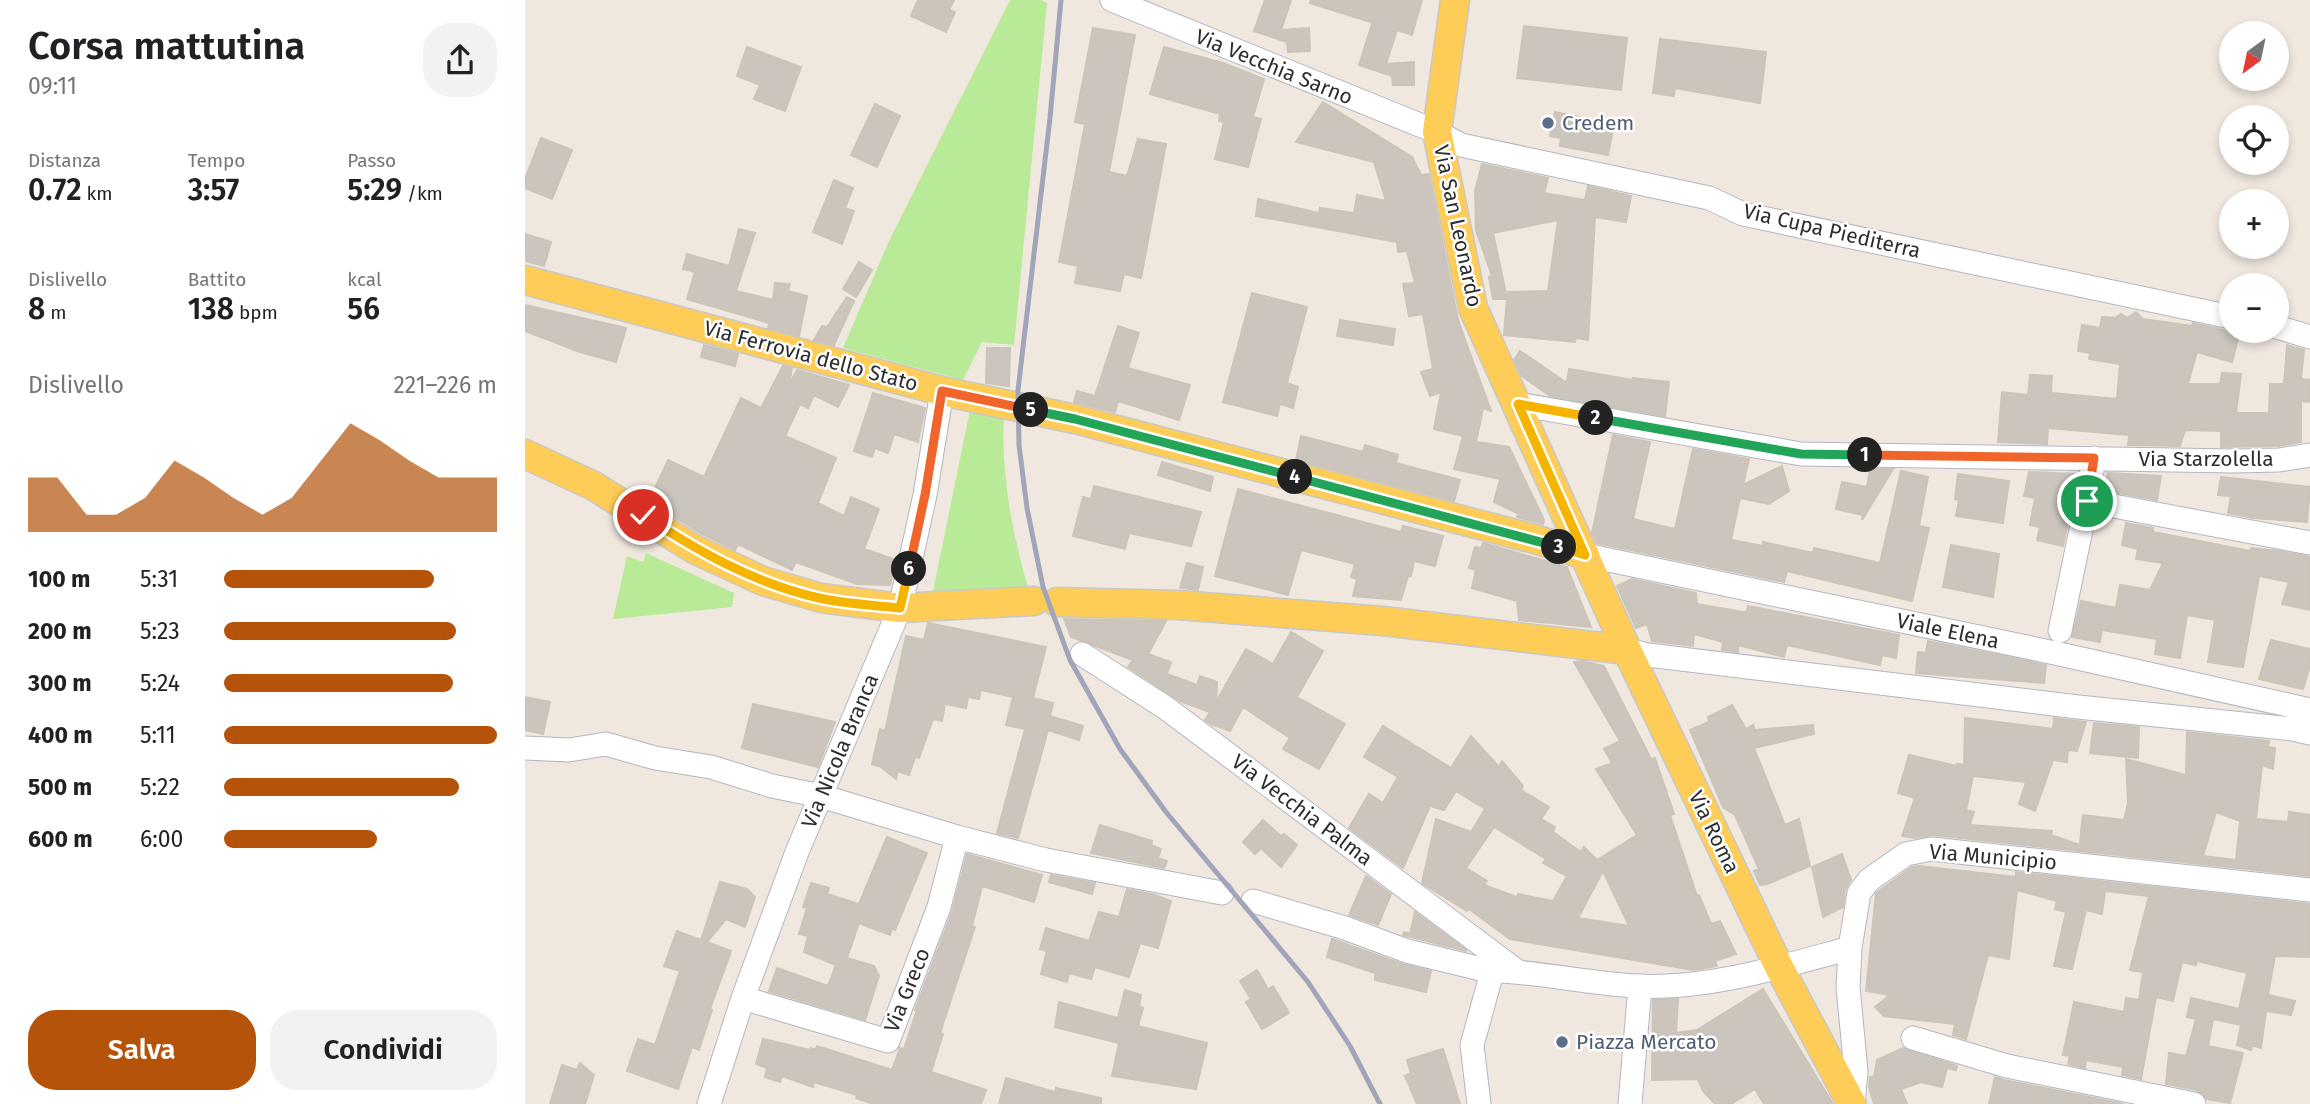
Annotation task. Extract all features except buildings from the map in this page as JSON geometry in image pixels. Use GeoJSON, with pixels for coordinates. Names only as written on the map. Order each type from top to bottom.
{"type":"FeatureCollection","features":[{"type":"Feature","properties":{"kind":"main road","name":"Via San Leonardo"},"geometry":{"type":"LineString","coordinates":[[1455,0],[1437,132],[1473,308],[1585,555]]}},
{"type":"Feature","properties":{"kind":"main road","name":"Via Ferrovia dello Stato"},"geometry":{"type":"LineString","coordinates":[[525,280],[942,391],[1075,419],[1538,540],[1585,555]]}},
{"type":"Feature","properties":{"kind":"main road"},"geometry":{"type":"LineString","coordinates":[[525,454],[594,486],[694,549],[763,581],[821,598],[900,608],[1045,601],[1178,606],[1383,621],[1627,650]]}},
{"type":"Feature","properties":{"kind":"main road","name":"Via Roma"},"geometry":{"type":"LineString","coordinates":[[1585,555],[1627,650],[1779,967],[1852,1104]]}},
{"type":"Feature","properties":{"kind":"street","name":"Via Vecchia Sarno"},"geometry":{"type":"LineString","coordinates":[[1120,4],[1437,132]]}},
{"type":"Feature","properties":{"kind":"street","name":"Via Cupa Piediterra"},"geometry":{"type":"LineString","coordinates":[[1437,132],[1461,145],[1709,198],[1743,214],[2219,314]]}},
{"type":"Feature","properties":{"kind":"street"},"geometry":{"type":"LineString","coordinates":[[2289,331],[2310,337]]}},
{"type":"Feature","properties":{"kind":"street","name":"Via Nicola Branca"},"geometry":{"type":"LineString","coordinates":[[709,1104],[743,998],[797,852],[900,608],[925,495],[942,391]]}},
{"type":"Feature","properties":{"kind":"street","name":"Via Starzolella"},"geometry":{"type":"LineString","coordinates":[[1518,404],[1801,454],[2235,461],[2279,460],[2310,455]]}},
{"type":"Feature","properties":{"kind":"street"},"geometry":{"type":"LineString","coordinates":[[2060,631],[2094,458]]}},
{"type":"Feature","properties":{"kind":"street"},"geometry":{"type":"LineString","coordinates":[[2087,501],[2310,543]]}},
{"type":"Feature","properties":{"kind":"street","name":"Viale Elena"},"geometry":{"type":"LineString","coordinates":[[1585,555],[2055,653],[2310,710]]}},
{"type":"Feature","properties":{"kind":"street"},"geometry":{"type":"LineString","coordinates":[[1627,650],[1648,655],[2050,704],[2310,733]]}},
{"type":"Feature","properties":{"kind":"street","name":"Via Vecchia Palma"},"geometry":{"type":"LineString","coordinates":[[1082,654],[1166,708],[1518,972]]}},
{"type":"Feature","properties":{"kind":"street"},"geometry":{"type":"LineString","coordinates":[[525,748],[569,750],[606,744],[655,758],[711,767],[1046,860],[1222,892]]}},
{"type":"Feature","properties":{"kind":"street","name":"Via Greco"},"geometry":{"type":"LineString","coordinates":[[743,998],[888,1041],[939,908],[957,837]]}},
{"type":"Feature","properties":{"kind":"street","name":"Via Municipio"},"geometry":{"type":"LineString","coordinates":[[1852,1104],[1856,1071],[1848,987],[1850,948],[1859,893],[1869,880],[1906,855],[1919,850],[2008,856],[2310,891]]}},
{"type":"Feature","properties":{"kind":"street"},"geometry":{"type":"LineString","coordinates":[[1253,901],[1345,928],[1407,951],[1485,970],[1491,975]]}},
{"type":"Feature","properties":{"kind":"street"},"geometry":{"type":"LineString","coordinates":[[1479,1104],[1472,1045],[1491,975],[1499,971],[1640,986],[1722,980],[1850,948]]}},
{"type":"Feature","properties":{"kind":"street"},"geometry":{"type":"LineString","coordinates":[[1630,1104],[1640,986]]}},
{"type":"Feature","properties":{"kind":"street"},"geometry":{"type":"LineString","coordinates":[[1913,1038],[2007,1066],[2184,1103]]}},
{"type":"Feature","properties":{"kind":"green space"},"geometry":{"type":"Polygon","coordinates":[[[1010,0],[1041,0],[1047,3],[1014,345],[982,342],[963,380],[843,348],[889,241],[1010,0]]]}},
{"type":"Feature","properties":{"kind":"green space"},"geometry":{"type":"Polygon","coordinates":[[[970,410],[1004,416],[1004,460],[1009,503],[1028,588],[933,591],[970,410]]]}},
{"type":"Feature","properties":{"kind":"green space"},"geometry":{"type":"Polygon","coordinates":[[[646,553],[734,593],[732,607],[613,619],[627,556],[643,562],[646,553]]]}},
{"type":"Feature","properties":{"kind":"railway"},"geometry":{"type":"LineString","coordinates":[[1061,0],[1018,390],[1019,445],[1027,508],[1043,587],[1070,660],[1120,749],[1166,812],[1308,982],[1350,1046],[1380,1104]]}},
{"type":"Feature","properties":{"kind":"place","name":"Credem"},"geometry":{"type":"Point","coordinates":[1548,123]}},
{"type":"Feature","properties":{"kind":"place","name":"Piazza Mercato"},"geometry":{"type":"Point","coordinates":[1562,1042]}},
{"type":"Feature","properties":{"kind":"route"},"geometry":{"type":"LineString","coordinates":[[643,515],[694,549],[763,581],[821,598],[900,608],[925,495],[942,391],[1075,419],[1538,540],[1585,555],[1518,404],[1801,454],[2094,458],[2087,501]]}}]}
